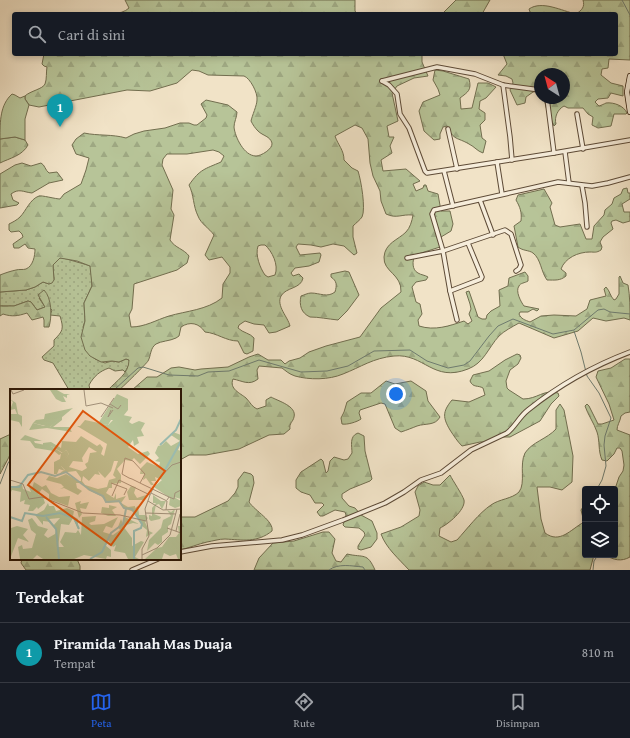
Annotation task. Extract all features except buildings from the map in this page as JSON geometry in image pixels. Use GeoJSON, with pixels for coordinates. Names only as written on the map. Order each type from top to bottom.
{"type":"FeatureCollection","features":[{"type":"Feature","properties":{"kind":"main road"},"geometry":{"type":"LineString","coordinates":[[630,76],[627,92],[630,112]]}},
{"type":"Feature","properties":{"kind":"street"},"geometry":{"type":"LineString","coordinates":[[534,89],[504,85],[475,74],[437,67],[382,81],[389,85],[397,94],[400,114],[409,128],[425,171],[430,173],[554,154],[630,140]]}},
{"type":"Feature","properties":{"kind":"street"},"geometry":{"type":"LineString","coordinates":[[504,85],[512,160]]}},
{"type":"Feature","properties":{"kind":"street"},"geometry":{"type":"LineString","coordinates":[[547,104],[554,154]]}},
{"type":"Feature","properties":{"kind":"street"},"geometry":{"type":"LineString","coordinates":[[577,114],[582,148]]}},
{"type":"Feature","properties":{"kind":"street"},"geometry":{"type":"LineString","coordinates":[[448,129],[458,169]]}},
{"type":"Feature","properties":{"kind":"street"},"geometry":{"type":"LineString","coordinates":[[565,152],[569,183]]}},
{"type":"Feature","properties":{"kind":"street"},"geometry":{"type":"LineString","coordinates":[[497,162],[502,194]]}},
{"type":"Feature","properties":{"kind":"street"},"geometry":{"type":"LineString","coordinates":[[444,171],[453,206]]}},
{"type":"Feature","properties":{"kind":"street"},"geometry":{"type":"LineString","coordinates":[[457,320],[443,251],[432,212],[436,209],[558,182],[592,186],[630,177]]}},
{"type":"Feature","properties":{"kind":"street"},"geometry":{"type":"LineString","coordinates":[[582,186],[585,203],[586,227]]}},
{"type":"Feature","properties":{"kind":"street"},"geometry":{"type":"LineString","coordinates":[[480,200],[493,235]]}},
{"type":"Feature","properties":{"kind":"street"},"geometry":{"type":"LineString","coordinates":[[407,258],[443,251],[468,244],[505,230],[511,234],[521,265],[516,271]]}},
{"type":"Feature","properties":{"kind":"street"},"geometry":{"type":"LineString","coordinates":[[450,291],[481,279],[482,277],[468,244]]}},
{"type":"Feature","properties":{"kind":"street"},"geometry":{"type":"LineString","coordinates":[[181,552],[212,546],[282,540],[302,535],[373,509],[404,492],[421,480],[441,473],[471,450],[507,433],[525,412],[562,385],[630,352]]}},
{"type":"Feature","properties":{"kind":"street"},"geometry":{"type":"LineString","coordinates":[[132,570],[156,560]]}},
{"type":"Feature","properties":{"kind":"green space"},"geometry":{"type":"Polygon","coordinates":[[[125,0],[355,0],[356,12],[122,12],[129,8],[125,0]]]}},
{"type":"Feature","properties":{"kind":"green space"},"geometry":{"type":"Polygon","coordinates":[[[456,0],[490,0],[483,12],[444,12],[456,0]]]}},
{"type":"Feature","properties":{"kind":"green space"},"geometry":{"type":"Polygon","coordinates":[[[583,0],[630,0],[630,60],[609,59],[608,68],[602,69],[601,75],[611,83],[623,86],[623,96],[611,93],[608,98],[598,99],[595,102],[599,106],[606,103],[615,104],[621,106],[626,111],[626,114],[614,114],[611,126],[598,128],[592,125],[593,117],[583,108],[568,108],[564,106],[557,114],[556,124],[554,126],[545,104],[570,104],[570,68],[534,68],[534,92],[526,97],[525,103],[517,105],[510,90],[513,83],[512,79],[506,76],[498,75],[507,64],[504,56],[618,56],[618,12],[579,12],[584,5],[583,0]]]}},
{"type":"Feature","properties":{"kind":"green space"},"geometry":{"type":"Polygon","coordinates":[[[540,6],[552,7],[569,12],[530,12],[529,9],[540,6]]]}},
{"type":"Feature","properties":{"kind":"green space"},"geometry":{"type":"Polygon","coordinates":[[[44,56],[422,56],[422,62],[428,76],[414,78],[397,86],[392,93],[398,121],[387,126],[389,137],[394,137],[390,146],[392,153],[381,160],[383,171],[406,169],[420,181],[413,184],[416,191],[426,185],[428,191],[438,194],[441,211],[450,211],[453,224],[451,231],[441,237],[440,247],[415,255],[414,257],[413,265],[416,272],[428,277],[426,280],[416,282],[412,287],[416,302],[420,304],[422,314],[418,320],[419,326],[436,328],[464,321],[468,324],[472,321],[469,314],[471,309],[466,292],[469,291],[478,317],[486,319],[487,315],[491,311],[500,306],[499,290],[508,286],[509,278],[525,272],[528,276],[528,281],[521,284],[518,288],[521,302],[524,306],[539,309],[537,311],[533,309],[528,312],[520,312],[520,316],[525,320],[530,322],[541,316],[576,316],[587,309],[590,300],[606,296],[604,289],[606,287],[614,300],[619,294],[620,276],[623,283],[628,285],[630,298],[630,320],[624,318],[606,321],[593,318],[578,331],[554,338],[519,323],[499,336],[478,363],[468,369],[456,372],[437,370],[404,356],[387,357],[367,363],[337,376],[319,379],[295,376],[282,368],[259,366],[257,370],[258,379],[249,383],[233,379],[232,385],[252,406],[257,409],[266,406],[266,400],[271,397],[290,407],[294,413],[294,419],[290,425],[290,429],[284,434],[269,435],[239,449],[206,455],[189,455],[181,459],[181,389],[133,389],[147,377],[157,377],[171,368],[179,367],[195,370],[228,367],[258,354],[268,360],[281,360],[285,364],[289,361],[300,358],[309,352],[360,337],[381,308],[401,292],[399,281],[386,266],[384,257],[389,245],[403,235],[407,230],[411,224],[413,215],[396,216],[386,214],[381,201],[380,191],[373,176],[370,163],[368,139],[362,128],[355,125],[335,136],[342,150],[344,160],[352,168],[358,171],[360,181],[363,213],[362,217],[353,226],[353,237],[357,253],[354,255],[344,246],[333,244],[321,247],[298,244],[296,247],[300,255],[320,253],[321,255],[319,262],[309,266],[295,268],[291,273],[293,276],[299,274],[303,278],[302,282],[283,293],[281,296],[281,308],[290,326],[276,332],[269,333],[264,325],[245,321],[239,325],[238,328],[254,338],[253,351],[247,354],[244,353],[238,341],[229,340],[205,332],[203,329],[194,324],[184,325],[181,327],[179,336],[174,339],[158,343],[154,346],[148,361],[122,388],[109,389],[122,377],[127,369],[129,360],[126,359],[119,362],[101,362],[90,356],[85,350],[81,337],[85,321],[84,303],[92,286],[90,266],[77,261],[60,258],[53,265],[54,280],[52,283],[49,284],[43,282],[26,290],[0,292],[0,275],[14,270],[28,268],[35,255],[35,249],[28,248],[25,244],[19,248],[14,248],[13,244],[23,237],[19,231],[11,232],[9,230],[9,224],[20,217],[31,202],[39,196],[60,199],[64,194],[81,184],[89,158],[76,154],[72,145],[76,139],[84,133],[126,138],[144,131],[165,128],[180,123],[197,125],[206,118],[207,115],[201,104],[206,100],[228,105],[237,112],[234,125],[235,131],[238,141],[248,153],[256,156],[261,155],[271,148],[272,143],[268,137],[257,130],[251,121],[257,97],[251,83],[244,76],[208,75],[192,70],[177,83],[150,91],[127,90],[39,107],[29,105],[25,99],[25,96],[44,86],[45,84],[47,67],[42,64],[44,56]],[[213,150],[187,154],[167,154],[163,159],[162,165],[173,190],[171,209],[174,215],[170,240],[174,245],[189,256],[187,263],[177,270],[134,284],[132,309],[129,315],[131,327],[146,325],[169,316],[203,308],[222,298],[223,284],[230,273],[230,267],[222,257],[209,260],[205,255],[214,235],[199,219],[189,185],[200,173],[221,162],[224,156],[213,150]],[[265,245],[258,246],[257,253],[261,269],[268,277],[275,275],[276,267],[272,254],[265,245]]]}},
{"type":"Feature","properties":{"kind":"green space"},"geometry":{"type":"Polygon","coordinates":[[[435,70],[469,79],[470,88],[460,98],[461,109],[472,108],[478,83],[488,83],[496,87],[486,98],[480,101],[479,109],[485,113],[485,120],[480,125],[482,138],[486,141],[483,153],[456,138],[449,131],[447,126],[443,127],[440,134],[440,139],[434,140],[424,131],[419,111],[423,102],[440,95],[433,80],[435,70]]]}},
{"type":"Feature","properties":{"kind":"green space"},"geometry":{"type":"Polygon","coordinates":[[[12,94],[20,98],[25,96],[25,99],[29,105],[25,119],[25,140],[15,137],[0,139],[3,108],[8,98],[12,94]]]}},
{"type":"Feature","properties":{"kind":"green space"},"geometry":{"type":"Polygon","coordinates":[[[15,137],[25,140],[28,145],[19,154],[0,163],[0,139],[15,137]]]}},
{"type":"Feature","properties":{"kind":"green space"},"geometry":{"type":"Polygon","coordinates":[[[22,163],[31,166],[41,163],[49,173],[57,172],[63,180],[49,183],[32,193],[16,191],[11,194],[13,200],[19,203],[17,205],[0,208],[0,174],[15,165],[22,163]]]}},
{"type":"Feature","properties":{"kind":"green space"},"geometry":{"type":"Polygon","coordinates":[[[627,188],[628,193],[630,193],[630,199],[622,204],[624,212],[630,212],[630,221],[623,223],[616,220],[612,221],[611,223],[613,229],[603,237],[600,242],[602,247],[601,250],[597,252],[585,252],[572,256],[561,269],[566,273],[564,278],[547,280],[536,256],[531,252],[518,247],[514,226],[521,221],[519,205],[516,200],[518,195],[544,189],[552,203],[550,207],[555,225],[560,227],[580,224],[586,239],[592,239],[594,226],[604,215],[605,210],[612,204],[614,198],[621,194],[623,189],[627,188]]]}},
{"type":"Feature","properties":{"kind":"green space"},"geometry":{"type":"Polygon","coordinates":[[[60,258],[63,258],[91,266],[92,286],[84,303],[85,321],[83,327],[95,359],[105,363],[112,361],[119,362],[126,359],[129,360],[130,363],[125,372],[123,370],[115,371],[109,368],[100,372],[95,376],[89,385],[90,389],[68,389],[53,363],[44,360],[42,357],[54,346],[54,340],[62,330],[60,316],[50,315],[52,310],[39,298],[45,307],[37,310],[31,302],[28,301],[14,306],[0,306],[0,292],[26,290],[43,282],[49,284],[54,280],[53,265],[60,258]]]}},
{"type":"Feature","properties":{"kind":"green space"},"geometry":{"type":"Polygon","coordinates":[[[345,271],[349,272],[359,295],[347,311],[338,320],[310,317],[307,315],[303,311],[300,303],[301,296],[311,293],[326,295],[332,294],[335,292],[336,285],[331,277],[331,274],[345,271]]]}},
{"type":"Feature","properties":{"kind":"green space"},"geometry":{"type":"Polygon","coordinates":[[[44,290],[49,298],[51,308],[49,327],[44,327],[43,317],[32,320],[27,313],[15,316],[3,314],[0,316],[0,306],[14,306],[28,301],[31,302],[37,310],[45,307],[38,295],[44,290]]]}},
{"type":"Feature","properties":{"kind":"green space"},"geometry":{"type":"Polygon","coordinates":[[[517,354],[520,355],[521,358],[518,364],[510,370],[506,381],[507,388],[509,390],[523,399],[533,398],[548,392],[558,393],[559,396],[551,404],[540,421],[510,437],[501,437],[491,442],[480,442],[462,446],[446,422],[446,408],[452,400],[469,402],[485,395],[483,388],[474,386],[471,383],[470,381],[473,375],[489,371],[517,354]]]}},
{"type":"Feature","properties":{"kind":"green space"},"geometry":{"type":"Polygon","coordinates":[[[625,359],[630,359],[630,412],[621,416],[617,427],[617,430],[630,435],[630,557],[621,560],[612,558],[618,558],[618,486],[616,486],[623,471],[624,465],[622,451],[620,448],[617,448],[614,454],[607,461],[602,460],[597,432],[585,406],[587,404],[589,406],[598,424],[614,420],[609,404],[596,377],[598,371],[611,368],[625,359]]]}},
{"type":"Feature","properties":{"kind":"green space"},"geometry":{"type":"Polygon","coordinates":[[[386,381],[395,384],[411,381],[426,391],[428,401],[440,417],[438,420],[433,423],[417,426],[401,432],[395,428],[385,404],[381,403],[360,410],[359,413],[361,419],[349,424],[342,424],[341,418],[347,402],[361,393],[371,393],[386,381]]]}},
{"type":"Feature","properties":{"kind":"green space"},"geometry":{"type":"Polygon","coordinates":[[[560,404],[564,410],[573,456],[572,482],[562,490],[550,487],[537,487],[541,519],[545,533],[555,537],[565,535],[582,523],[582,558],[593,558],[590,570],[409,570],[389,549],[381,534],[401,527],[419,516],[420,510],[415,492],[418,486],[424,482],[433,485],[440,485],[450,475],[463,497],[464,504],[462,508],[455,517],[440,528],[439,536],[451,542],[457,540],[487,508],[494,503],[513,496],[519,492],[522,484],[523,458],[525,453],[528,449],[556,429],[556,410],[560,404]]]}},
{"type":"Feature","properties":{"kind":"green space"},"geometry":{"type":"Polygon","coordinates":[[[358,433],[364,436],[365,451],[372,479],[342,494],[342,498],[349,506],[355,508],[361,515],[372,521],[377,533],[377,539],[371,547],[361,550],[358,549],[358,546],[365,535],[364,532],[359,528],[345,527],[343,525],[346,515],[345,512],[335,510],[320,516],[317,512],[324,505],[322,503],[315,503],[310,495],[301,492],[296,488],[296,480],[301,472],[321,459],[323,461],[326,473],[328,471],[330,461],[334,457],[344,460],[348,459],[352,453],[353,436],[358,433]]]}},
{"type":"Feature","properties":{"kind":"green space"},"geometry":{"type":"Polygon","coordinates":[[[10,434],[10,454],[0,474],[0,439],[10,434]]]}},
{"type":"Feature","properties":{"kind":"green space"},"geometry":{"type":"Polygon","coordinates":[[[244,472],[253,476],[254,483],[249,502],[267,520],[272,527],[272,531],[255,539],[220,539],[181,550],[181,517],[195,517],[228,501],[238,487],[238,480],[244,472]]]}},
{"type":"Feature","properties":{"kind":"green space"},"geometry":{"type":"Polygon","coordinates":[[[323,532],[329,532],[335,539],[332,553],[336,561],[341,562],[347,554],[364,557],[370,560],[375,570],[254,570],[259,558],[273,543],[294,541],[323,532]]]}},
{"type":"Feature","properties":{"kind":"green space"},"geometry":{"type":"Polygon","coordinates":[[[22,560],[77,560],[80,570],[26,570],[21,563],[22,560]]]}},
{"type":"Feature","properties":{"kind":"waterway"},"geometry":{"type":"LineString","coordinates":[[622,0],[630,15]]}},
{"type":"Feature","properties":{"kind":"waterway"},"geometry":{"type":"LineString","coordinates":[[115,389],[138,368],[143,367],[169,375],[198,376],[208,372],[229,371],[259,360],[301,372],[327,371],[348,366],[374,351],[410,350],[427,361],[448,368],[464,365],[470,361],[498,326],[513,319],[553,334],[574,330],[598,310],[604,309],[610,312],[630,314]]}},
{"type":"Feature","properties":{"kind":"waterway"},"geometry":{"type":"LineString","coordinates":[[574,331],[587,376],[599,393],[611,418],[605,436],[604,445],[606,466],[599,486]]}},
{"type":"Feature","properties":{"kind":"waterway"},"geometry":{"type":"LineString","coordinates":[[0,484],[10,460]]}},
{"type":"Feature","properties":{"kind":"waterway"},"geometry":{"type":"LineString","coordinates":[[593,570],[594,561],[596,558]]}},
{"type":"Feature","properties":{"kind":"waterway"},"geometry":{"type":"LineString","coordinates":[[329,570],[337,566],[363,567],[365,570]]}},
{"type":"Feature","properties":{"kind":"place","name":"Piramida Tanah Mas Duaja"},"geometry":{"type":"Point","coordinates":[60,127]}}]}
